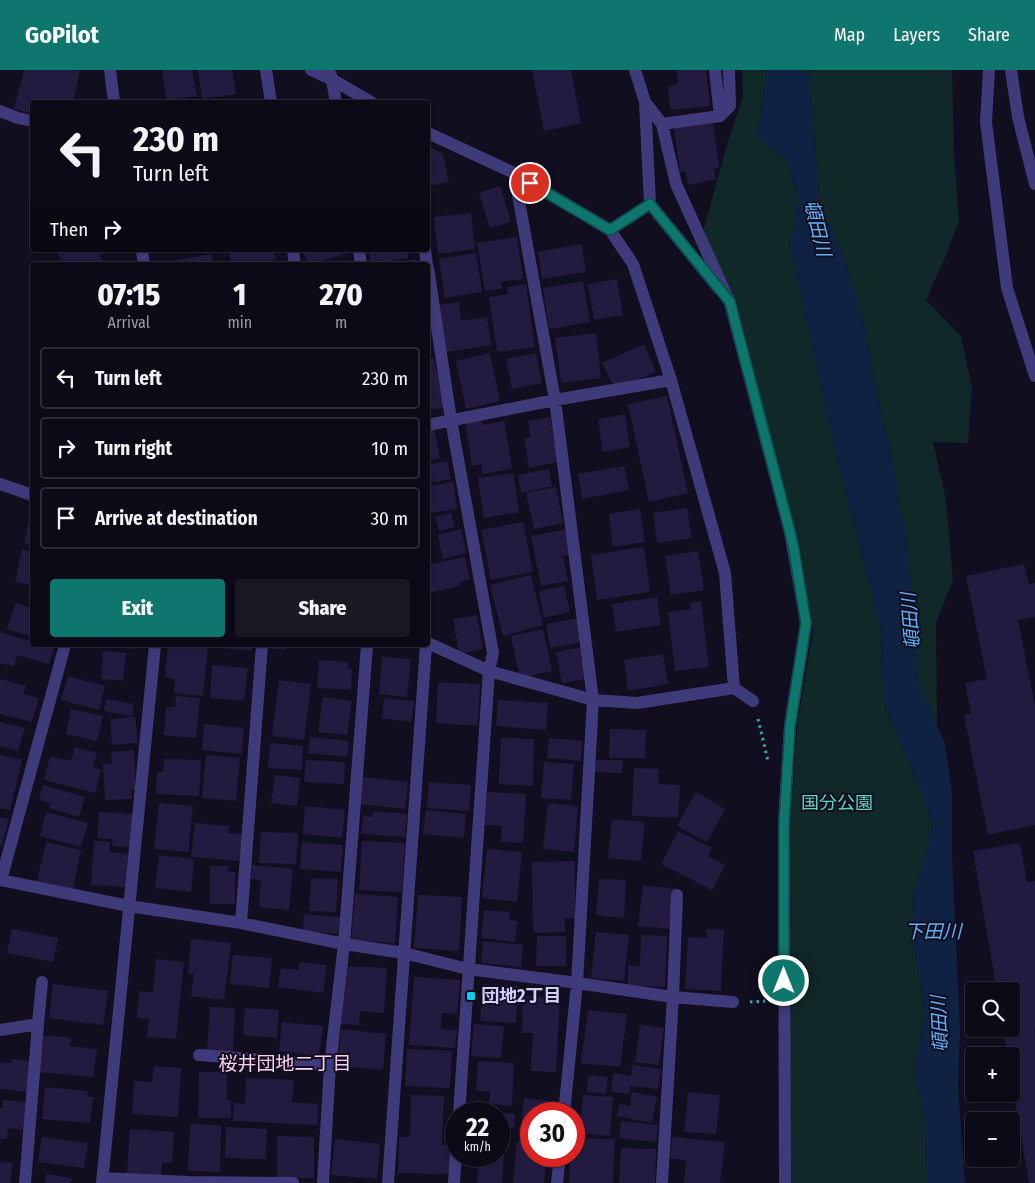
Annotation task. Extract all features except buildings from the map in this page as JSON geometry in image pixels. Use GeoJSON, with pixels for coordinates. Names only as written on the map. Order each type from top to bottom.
{"type":"FeatureCollection","features":[{"type":"Feature","properties":{"kind":"street"},"geometry":{"type":"LineString","coordinates":[[110,70],[114,100]]}},
{"type":"Feature","properties":{"kind":"street"},"geometry":{"type":"LineString","coordinates":[[266,70],[271,100]]}},
{"type":"Feature","properties":{"kind":"street"},"geometry":{"type":"LineString","coordinates":[[311,70],[331,75],[369,100]]}},
{"type":"Feature","properties":{"kind":"street"},"geometry":{"type":"LineString","coordinates":[[635,70],[645,102],[650,204],[730,302]]}},
{"type":"Feature","properties":{"kind":"street"},"geometry":{"type":"LineString","coordinates":[[715,70],[720,116]]}},
{"type":"Feature","properties":{"kind":"street"},"geometry":{"type":"LineString","coordinates":[[662,124],[720,116],[730,106],[729,70]]}},
{"type":"Feature","properties":{"kind":"street"},"geometry":{"type":"LineString","coordinates":[[989,70],[986,122],[1007,288],[1035,376]]}},
{"type":"Feature","properties":{"kind":"street"},"geometry":{"type":"LineString","coordinates":[[1012,70],[1018,117],[1035,184]]}},
{"type":"Feature","properties":{"kind":"street"},"geometry":{"type":"LineString","coordinates":[[331,75],[336,100]]}},
{"type":"Feature","properties":{"kind":"street"},"geometry":{"type":"LineString","coordinates":[[645,102],[662,124],[676,184],[730,302],[790,532],[806,623],[790,726],[784,824],[785,1183]]}},
{"type":"Feature","properties":{"kind":"street"},"geometry":{"type":"LineString","coordinates":[[0,111],[30,121]]}},
{"type":"Feature","properties":{"kind":"street"},"geometry":{"type":"LineString","coordinates":[[430,134],[514,173],[610,230],[632,264],[671,380],[725,573],[734,688]]}},
{"type":"Feature","properties":{"kind":"street"},"geometry":{"type":"LineString","coordinates":[[514,173],[554,400],[592,700],[577,983],[565,1102]]}},
{"type":"Feature","properties":{"kind":"street"},"geometry":{"type":"LineString","coordinates":[[610,230],[650,204]]}},
{"type":"Feature","properties":{"kind":"street"},"geometry":{"type":"LineString","coordinates":[[430,286],[451,420],[493,653],[489,671],[460,1102]]}},
{"type":"Feature","properties":{"kind":"street"},"geometry":{"type":"LineString","coordinates":[[430,425],[554,400],[671,380]]}},
{"type":"Feature","properties":{"kind":"street"},"geometry":{"type":"LineString","coordinates":[[0,484],[30,494]]}},
{"type":"Feature","properties":{"kind":"street"},"geometry":{"type":"LineString","coordinates":[[430,645],[489,671],[592,700],[637,703],[734,688],[753,701]]}},
{"type":"Feature","properties":{"kind":"street"},"geometry":{"type":"LineString","coordinates":[[64,647],[1,880],[129,906],[241,923],[344,944],[404,953],[468,969],[673,997],[733,1002]]}},
{"type":"Feature","properties":{"kind":"street"},"geometry":{"type":"LineString","coordinates":[[155,647],[102,1180],[293,1183]]}},
{"type":"Feature","properties":{"kind":"street"},"geometry":{"type":"LineString","coordinates":[[241,923],[262,647]]}},
{"type":"Feature","properties":{"kind":"street"},"geometry":{"type":"LineString","coordinates":[[323,1183],[330,1065],[344,944],[367,647]]}},
{"type":"Feature","properties":{"kind":"street"},"geometry":{"type":"LineString","coordinates":[[388,1183],[427,647]]}},
{"type":"Feature","properties":{"kind":"street"},"geometry":{"type":"LineString","coordinates":[[662,1183],[677,895]]}},
{"type":"Feature","properties":{"kind":"street"},"geometry":{"type":"LineString","coordinates":[[25,1183],[42,982]]}},
{"type":"Feature","properties":{"kind":"street"},"geometry":{"type":"LineString","coordinates":[[0,1030],[38,1024]]}},
{"type":"Feature","properties":{"kind":"street"},"geometry":{"type":"LineString","coordinates":[[199,1055],[330,1065]]}},
{"type":"Feature","properties":{"kind":"street"},"geometry":{"type":"LineString","coordinates":[[454,1183],[455,1167]]}},
{"type":"Feature","properties":{"kind":"street"},"geometry":{"type":"LineString","coordinates":[[557,1183],[559,1167]]}},
{"type":"Feature","properties":{"kind":"path"},"geometry":{"type":"LineString","coordinates":[[733,1002],[784,1000]]}},
{"type":"Feature","properties":{"kind":"green space","name":"国分公園"},"geometry":{"type":"Polygon","coordinates":[[[742,70],[767,70],[757,138],[787,160],[800,206],[795,229],[789,242],[881,630],[882,672],[886,710],[919,787],[933,826],[914,894],[912,933],[925,1015],[917,1050],[916,1085],[926,1123],[927,1183],[791,1183],[790,821],[798,721],[813,631],[785,495],[739,310],[703,232],[728,141],[743,97],[742,70]]]}},
{"type":"Feature","properties":{"kind":"green space"},"geometry":{"type":"Polygon","coordinates":[[[808,70],[952,70],[954,153],[959,221],[926,300],[961,336],[972,387],[968,443],[933,442],[946,500],[953,580],[936,623],[937,725],[918,681],[889,444],[877,395],[866,332],[843,254],[820,204],[808,70]]]}},
{"type":"Feature","properties":{"kind":"water"},"geometry":{"type":"Polygon","coordinates":[[[767,70],[808,70],[820,204],[843,254],[866,332],[906,534],[916,626],[918,681],[945,744],[952,793],[952,857],[960,1029],[958,1087],[965,1183],[927,1183],[926,1123],[916,1085],[917,1050],[925,1015],[912,933],[914,894],[933,826],[919,787],[886,710],[882,672],[881,630],[838,464],[789,242],[795,229],[796,207],[800,206],[787,160],[757,138],[767,70]]]}},
{"type":"Feature","properties":{"kind":"place","name":"団地2丁目"},"geometry":{"type":"Point","coordinates":[471,996]}},
{"type":"Feature","properties":{"kind":"district","name":"桜井団地二丁目"},"geometry":{"type":"Point","coordinates":[285,1063]}},
{"type":"Feature","properties":{"kind":"route"},"geometry":{"type":"LineString","coordinates":[[530,183],[610,230],[650,204],[730,302],[790,532],[806,623],[790,726],[784,824],[784,981]]}},
{"type":"Feature","properties":{"kind":"water label","name":"頓田川"},"geometry":{"type":"Point","coordinates":[818,228]}},
{"type":"Feature","properties":{"kind":"water label","name":"頓田川"},"geometry":{"type":"Point","coordinates":[910,621]}},
{"type":"Feature","properties":{"kind":"water label","name":"下田川"},"geometry":{"type":"Point","coordinates":[933,931]}},
{"type":"Feature","properties":{"kind":"water label","name":"頓田川"},"geometry":{"type":"Point","coordinates":[939,1024]}}]}
